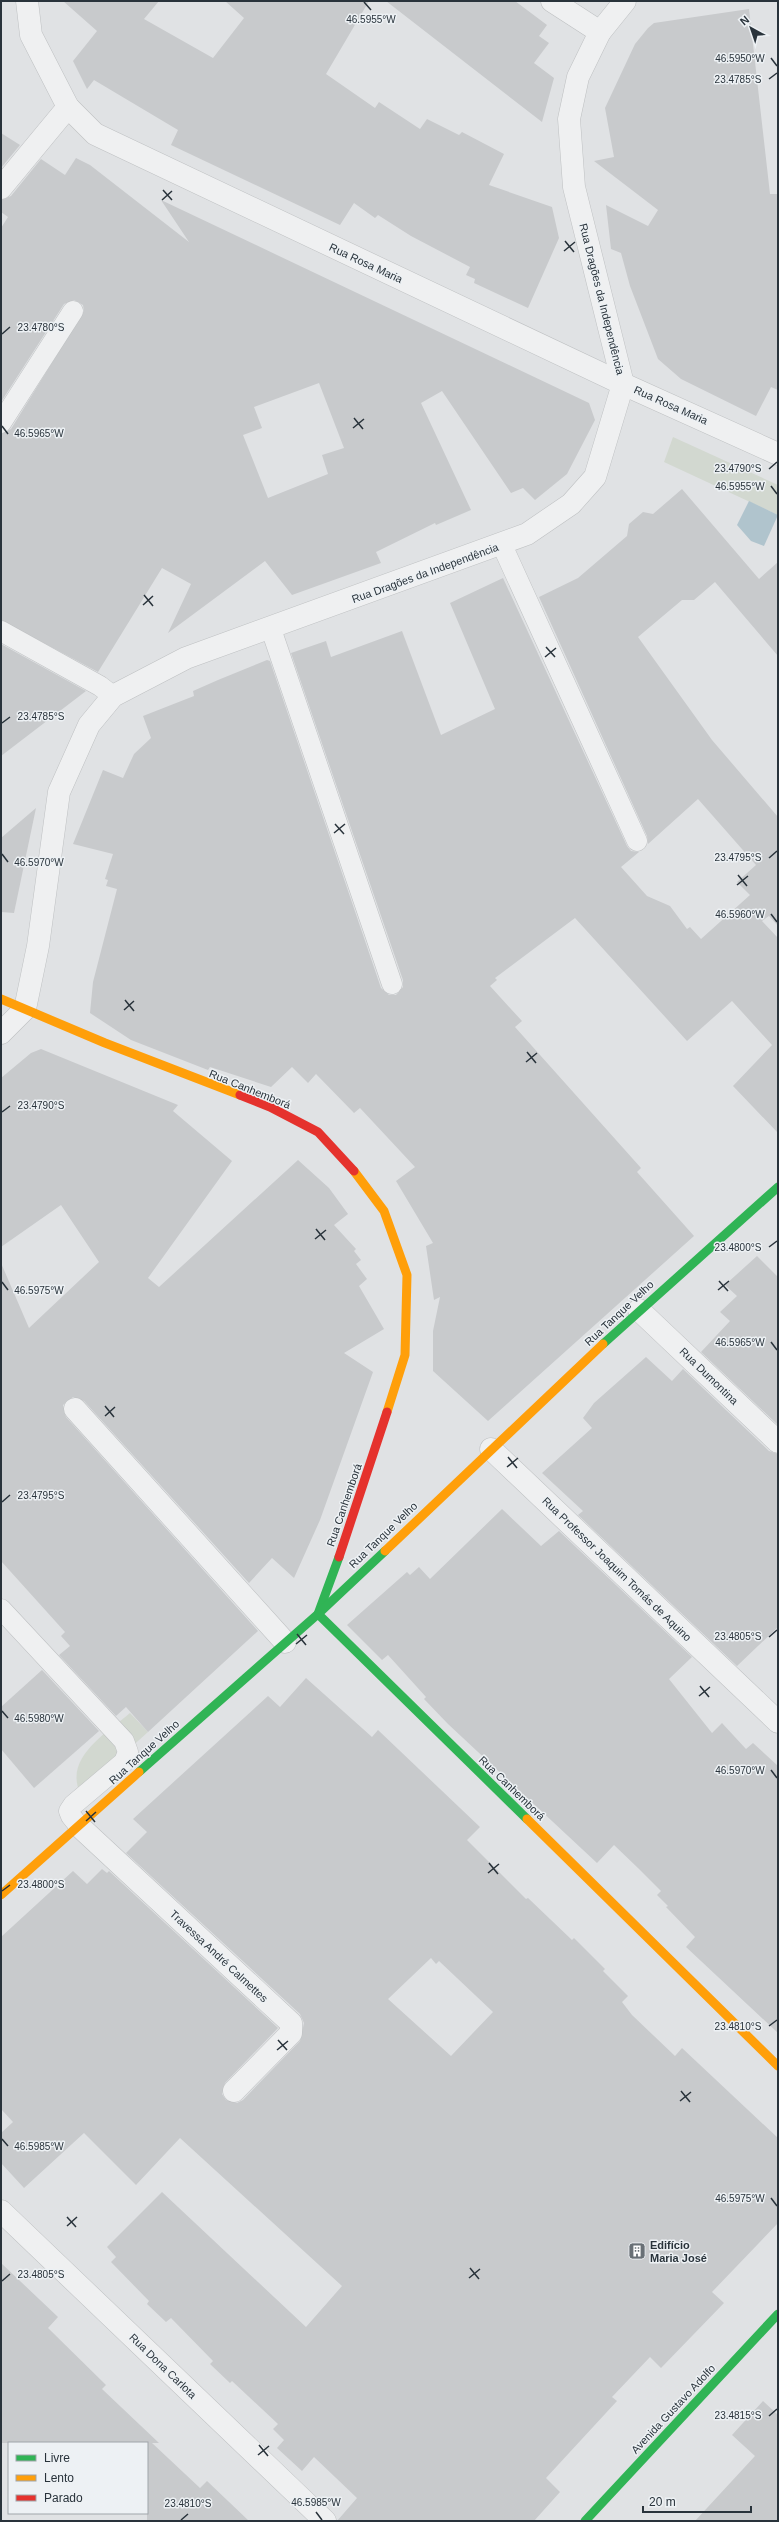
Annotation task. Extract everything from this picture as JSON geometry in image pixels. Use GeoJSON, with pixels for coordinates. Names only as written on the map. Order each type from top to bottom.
{"type":"FeatureCollection","features":[{"type":"Feature","properties":{"kind":"street","name":"Rua Rosa Maria"},"geometry":{"type":"LineString","coordinates":[[27,1],[31,35],[68,106],[96,134],[131,152],[623,384],[778,454]]}},
{"type":"Feature","properties":{"kind":"street"},"geometry":{"type":"LineString","coordinates":[[552,1],[600,32]]}},
{"type":"Feature","properties":{"kind":"street","name":"Rua Dragões da Independência"},"geometry":{"type":"LineString","coordinates":[[25,1009],[38,946],[58,792],[89,725],[113,696],[186,658],[271,629],[502,545],[527,534],[571,504],[595,477],[623,384],[574,187],[569,119],[578,76],[600,32],[625,1]]}},
{"type":"Feature","properties":{"kind":"street"},"geometry":{"type":"LineString","coordinates":[[1,188],[68,106]]}},
{"type":"Feature","properties":{"kind":"street","name":"Rua Canhemborá"},"geometry":{"type":"LineString","coordinates":[[1,999],[112,1046],[270,1107],[318,1132],[356,1173],[384,1211],[407,1275],[405,1355],[358,1503],[318,1614],[778,2066]]}},
{"type":"Feature","properties":{"kind":"street"},"geometry":{"type":"LineString","coordinates":[[1,1033],[25,1009]]}},
{"type":"Feature","properties":{"kind":"street","name":"Rua Tanque Velho"},"geometry":{"type":"LineString","coordinates":[[1,1895],[318,1614],[639,1310],[778,1187]]}},
{"type":"Feature","properties":{"kind":"street","name":"Rua Dumontina"},"geometry":{"type":"LineString","coordinates":[[639,1310],[778,1442]]}},
{"type":"Feature","properties":{"kind":"street"},"geometry":{"type":"LineString","coordinates":[[75,1409],[285,1642]]}},
{"type":"Feature","properties":{"kind":"street","name":"Rua Professor Joaquim Tomás de Aquino"},"geometry":{"type":"LineString","coordinates":[[491,1449],[778,1722]]}},
{"type":"Feature","properties":{"kind":"street","name":"Travessa André Calmettes"},"geometry":{"type":"LineString","coordinates":[[79,1826],[291,2023],[291,2034],[234,2091]]}},
{"type":"Feature","properties":{"kind":"street","name":"Rua Dona Carlota"},"geometry":{"type":"LineString","coordinates":[[1,2211],[325,2521]]}},
{"type":"Feature","properties":{"kind":"street","name":"Avenida Gustavo Adolfo"},"geometry":{"type":"LineString","coordinates":[[593,2518],[778,2314]]}},
{"type":"Feature","properties":{"kind":"lane"},"geometry":{"type":"LineString","coordinates":[[1,423],[73,311]]}},
{"type":"Feature","properties":{"kind":"lane"},"geometry":{"type":"LineString","coordinates":[[502,545],[637,840]]}},
{"type":"Feature","properties":{"kind":"lane"},"geometry":{"type":"LineString","coordinates":[[271,629],[392,984]]}},
{"type":"Feature","properties":{"kind":"lane"},"geometry":{"type":"LineString","coordinates":[[1,631],[100,686],[113,696]]}},
{"type":"Feature","properties":{"kind":"lane"},"geometry":{"type":"LineString","coordinates":[[1,1609],[124,1741],[128,1752],[124,1762],[69,1810],[71,1816],[79,1826]]}},
{"type":"Feature","properties":{"kind":"shaded area"},"geometry":{"type":"Polygon","coordinates":[[[673,437],[778,485],[778,515],[664,462],[673,437]]]}},
{"type":"Feature","properties":{"kind":"shaded area"},"geometry":{"type":"Polygon","coordinates":[[[130,1713],[148,1732],[80,1793],[77,1780],[78,1768],[83,1757],[90,1747],[130,1713]]]}},
{"type":"Feature","properties":{"kind":"water"},"geometry":{"type":"Polygon","coordinates":[[[749,501],[778,515],[764,546],[751,541],[737,525],[749,501]]]}},
{"type":"Feature","properties":{"kind":"building"},"geometry":{"type":"Polygon","coordinates":[[[63,1],[159,1],[144,19],[213,58],[244,18],[225,1],[369,1],[326,74],[375,108],[379,102],[420,129],[427,119],[459,135],[462,132],[504,154],[489,185],[552,207],[559,238],[528,308],[474,283],[475,279],[466,275],[470,267],[411,236],[378,215],[375,218],[354,203],[340,225],[171,145],[178,130],[94,80],[87,89],[73,61],[97,31],[63,1]]]}},
{"type":"Feature","properties":{"kind":"building"},"geometry":{"type":"Polygon","coordinates":[[[386,1],[515,1],[547,25],[539,36],[549,43],[534,63],[554,78],[542,122],[386,1]]]}},
{"type":"Feature","properties":{"kind":"building"},"geometry":{"type":"Polygon","coordinates":[[[749,9],[770,194],[778,194],[778,390],[771,387],[756,416],[681,379],[658,359],[630,286],[621,253],[611,249],[606,205],[648,226],[658,210],[594,161],[614,157],[605,108],[635,44],[648,28],[654,23],[749,9]]]}},
{"type":"Feature","properties":{"kind":"building"},"geometry":{"type":"Polygon","coordinates":[[[1,133],[20,145],[1,168],[1,133]]]}},
{"type":"Feature","properties":{"kind":"building"},"geometry":{"type":"Polygon","coordinates":[[[76,158],[90,165],[189,242],[161,200],[589,403],[595,420],[567,474],[535,500],[523,488],[511,493],[442,391],[421,403],[471,510],[436,525],[435,523],[376,552],[381,563],[292,595],[265,561],[168,633],[191,584],[162,568],[98,672],[1,620],[1,434],[11,429],[84,311],[83,305],[74,300],[64,304],[1,402],[1,228],[8,217],[1,212],[1,200],[11,196],[41,159],[65,175],[76,158]],[[319,383],[254,407],[262,428],[243,435],[268,498],[328,474],[322,455],[344,448],[319,383]]]}},
{"type":"Feature","properties":{"kind":"building"},"geometry":{"type":"Polygon","coordinates":[[[682,489],[759,579],[778,562],[778,656],[715,582],[694,600],[682,600],[638,637],[712,740],[778,817],[778,926],[769,916],[762,921],[778,938],[778,1133],[733,1086],[772,1045],[732,1001],[687,1041],[575,918],[495,978],[497,980],[490,986],[522,1021],[515,1027],[641,1168],[637,1172],[694,1236],[488,1421],[433,1371],[433,1331],[440,1297],[434,1300],[426,1246],[433,1243],[396,1181],[415,1167],[360,1108],[354,1113],[316,1074],[308,1083],[292,1067],[271,1087],[210,1067],[208,1070],[131,1040],[90,1013],[93,982],[117,889],[106,886],[108,880],[105,879],[113,854],[73,844],[103,770],[123,778],[134,754],[151,738],[143,716],[194,696],[193,691],[218,680],[267,660],[270,661],[381,988],[389,995],[396,995],[403,987],[403,980],[291,653],[326,641],[331,657],[402,631],[441,735],[495,709],[450,603],[503,578],[627,846],[631,851],[639,852],[621,867],[647,896],[670,906],[687,929],[690,927],[701,939],[750,895],[737,882],[756,865],[698,799],[648,844],[647,836],[539,597],[578,578],[627,536],[629,524],[643,512],[653,514],[682,489]]]}},
{"type":"Feature","properties":{"kind":"building"},"geometry":{"type":"Polygon","coordinates":[[[1,644],[86,691],[1,756],[1,644]]]}},
{"type":"Feature","properties":{"kind":"building"},"geometry":{"type":"Polygon","coordinates":[[[36,808],[14,913],[1,912],[1,838],[36,808]]]}},
{"type":"Feature","properties":{"kind":"building"},"geometry":{"type":"Polygon","coordinates":[[[41,1049],[178,1105],[173,1111],[232,1161],[148,1278],[159,1287],[298,1160],[329,1188],[348,1214],[334,1225],[356,1249],[354,1251],[361,1260],[356,1264],[367,1279],[359,1286],[384,1329],[344,1353],[373,1372],[320,1520],[294,1578],[272,1558],[249,1583],[84,1401],[73,1397],[63,1405],[66,1417],[258,1631],[148,1732],[126,1707],[116,1716],[59,1655],[70,1646],[61,1636],[65,1632],[1,1561],[1,1263],[29,1328],[99,1262],[61,1205],[1,1247],[1,1078],[31,1053],[41,1049]]]}},
{"type":"Feature","properties":{"kind":"building"},"geometry":{"type":"Polygon","coordinates":[[[757,1256],[778,1277],[778,1425],[701,1352],[730,1321],[720,1312],[737,1296],[725,1285],[757,1256]]]}},
{"type":"Feature","properties":{"kind":"building"},"geometry":{"type":"Polygon","coordinates":[[[646,1357],[672,1381],[683,1369],[769,1451],[778,1454],[778,1627],[737,1666],[578,1515],[583,1511],[542,1473],[592,1428],[583,1418],[594,1403],[646,1357]]]}},
{"type":"Feature","properties":{"kind":"building"},"geometry":{"type":"Polygon","coordinates":[[[502,1509],[541,1546],[559,1531],[692,1657],[669,1679],[712,1733],[722,1723],[746,1749],[753,1743],[778,1766],[778,2033],[686,1947],[695,1937],[666,1907],[668,1906],[657,1895],[661,1891],[614,1845],[597,1863],[448,1724],[424,1699],[426,1697],[388,1655],[382,1660],[347,1625],[407,1572],[410,1575],[419,1567],[430,1579],[502,1509]]]}},
{"type":"Feature","properties":{"kind":"building"},"geometry":{"type":"Polygon","coordinates":[[[42,1670],[99,1731],[34,1788],[1,1749],[1,1707],[42,1670]]]}},
{"type":"Feature","properties":{"kind":"building"},"geometry":{"type":"Polygon","coordinates":[[[306,1678],[372,1737],[378,1730],[480,1827],[467,1840],[526,1899],[528,1898],[572,1940],[574,1938],[605,1969],[603,1971],[628,1996],[622,2002],[632,2015],[675,2056],[682,2048],[778,2138],[778,2223],[712,2292],[724,2303],[661,2368],[650,2357],[612,2397],[617,2401],[546,2478],[560,2492],[534,2521],[337,2521],[357,2498],[314,2457],[302,2471],[277,2448],[284,2440],[273,2429],[278,2424],[232,2381],[230,2383],[210,2364],[213,2361],[171,2318],[166,2322],[147,2304],[149,2301],[111,2262],[116,2257],[107,2247],[162,2192],[306,2327],[342,2286],[180,2138],[136,2185],[84,2133],[24,2188],[1,2163],[1,2133],[13,2122],[1,2109],[1,1937],[73,1871],[87,1884],[102,1869],[107,1873],[109,1871],[278,2028],[225,2083],[222,2094],[226,2100],[237,2103],[243,2100],[300,2041],[304,2023],[300,2014],[126,1853],[147,1832],[133,1819],[268,1696],[280,1707],[306,1678]],[[431,1958],[388,1999],[451,2056],[493,2012],[439,1961],[436,1964],[431,1958]]]}},
{"type":"Feature","properties":{"kind":"building"},"geometry":{"type":"Polygon","coordinates":[[[1,2263],[58,2317],[48,2328],[106,2385],[102,2389],[159,2443],[152,2443],[200,2488],[207,2481],[249,2521],[147,2521],[148,2442],[1,2443],[1,2263]]]}},
{"type":"Feature","properties":{"kind":"building"},"geometry":{"type":"Polygon","coordinates":[[[763,2401],[778,2415],[778,2521],[695,2521],[755,2456],[732,2435],[763,2401]]]}},
{"type":"Feature","properties":{"kind":"traffic: fast"},"geometry":{"type":"LineString","coordinates":[[603,1344],[778,1187]]}},
{"type":"Feature","properties":{"kind":"traffic: fast"},"geometry":{"type":"LineString","coordinates":[[139,1772],[318,1614],[385,1551]]}},
{"type":"Feature","properties":{"kind":"traffic: fast"},"geometry":{"type":"LineString","coordinates":[[339,1557],[318,1614],[527,1819]]}},
{"type":"Feature","properties":{"kind":"traffic: fast"},"geometry":{"type":"LineString","coordinates":[[585,2521],[778,2314]]}},
{"type":"Feature","properties":{"kind":"traffic: slow"},"geometry":{"type":"LineString","coordinates":[[1,999],[105,1043],[240,1095]]}},
{"type":"Feature","properties":{"kind":"traffic: slow"},"geometry":{"type":"LineString","coordinates":[[354,1171],[384,1211],[407,1275],[405,1355],[387,1412]]}},
{"type":"Feature","properties":{"kind":"traffic: slow"},"geometry":{"type":"LineString","coordinates":[[385,1551],[603,1344]]}},
{"type":"Feature","properties":{"kind":"traffic: slow"},"geometry":{"type":"LineString","coordinates":[[1,1895],[139,1772]]}},
{"type":"Feature","properties":{"kind":"traffic: slow"},"geometry":{"type":"LineString","coordinates":[[527,1819],[778,2066]]}},
{"type":"Feature","properties":{"kind":"traffic: jam"},"geometry":{"type":"LineString","coordinates":[[240,1095],[270,1107],[318,1132],[354,1171]]}},
{"type":"Feature","properties":{"kind":"traffic: jam"},"geometry":{"type":"LineString","coordinates":[[339,1557],[387,1412]]}},
{"type":"Feature","properties":{"kind":"place","name":"Edifício Maria José"},"geometry":{"type":"Point","coordinates":[637,2251]}}]}
